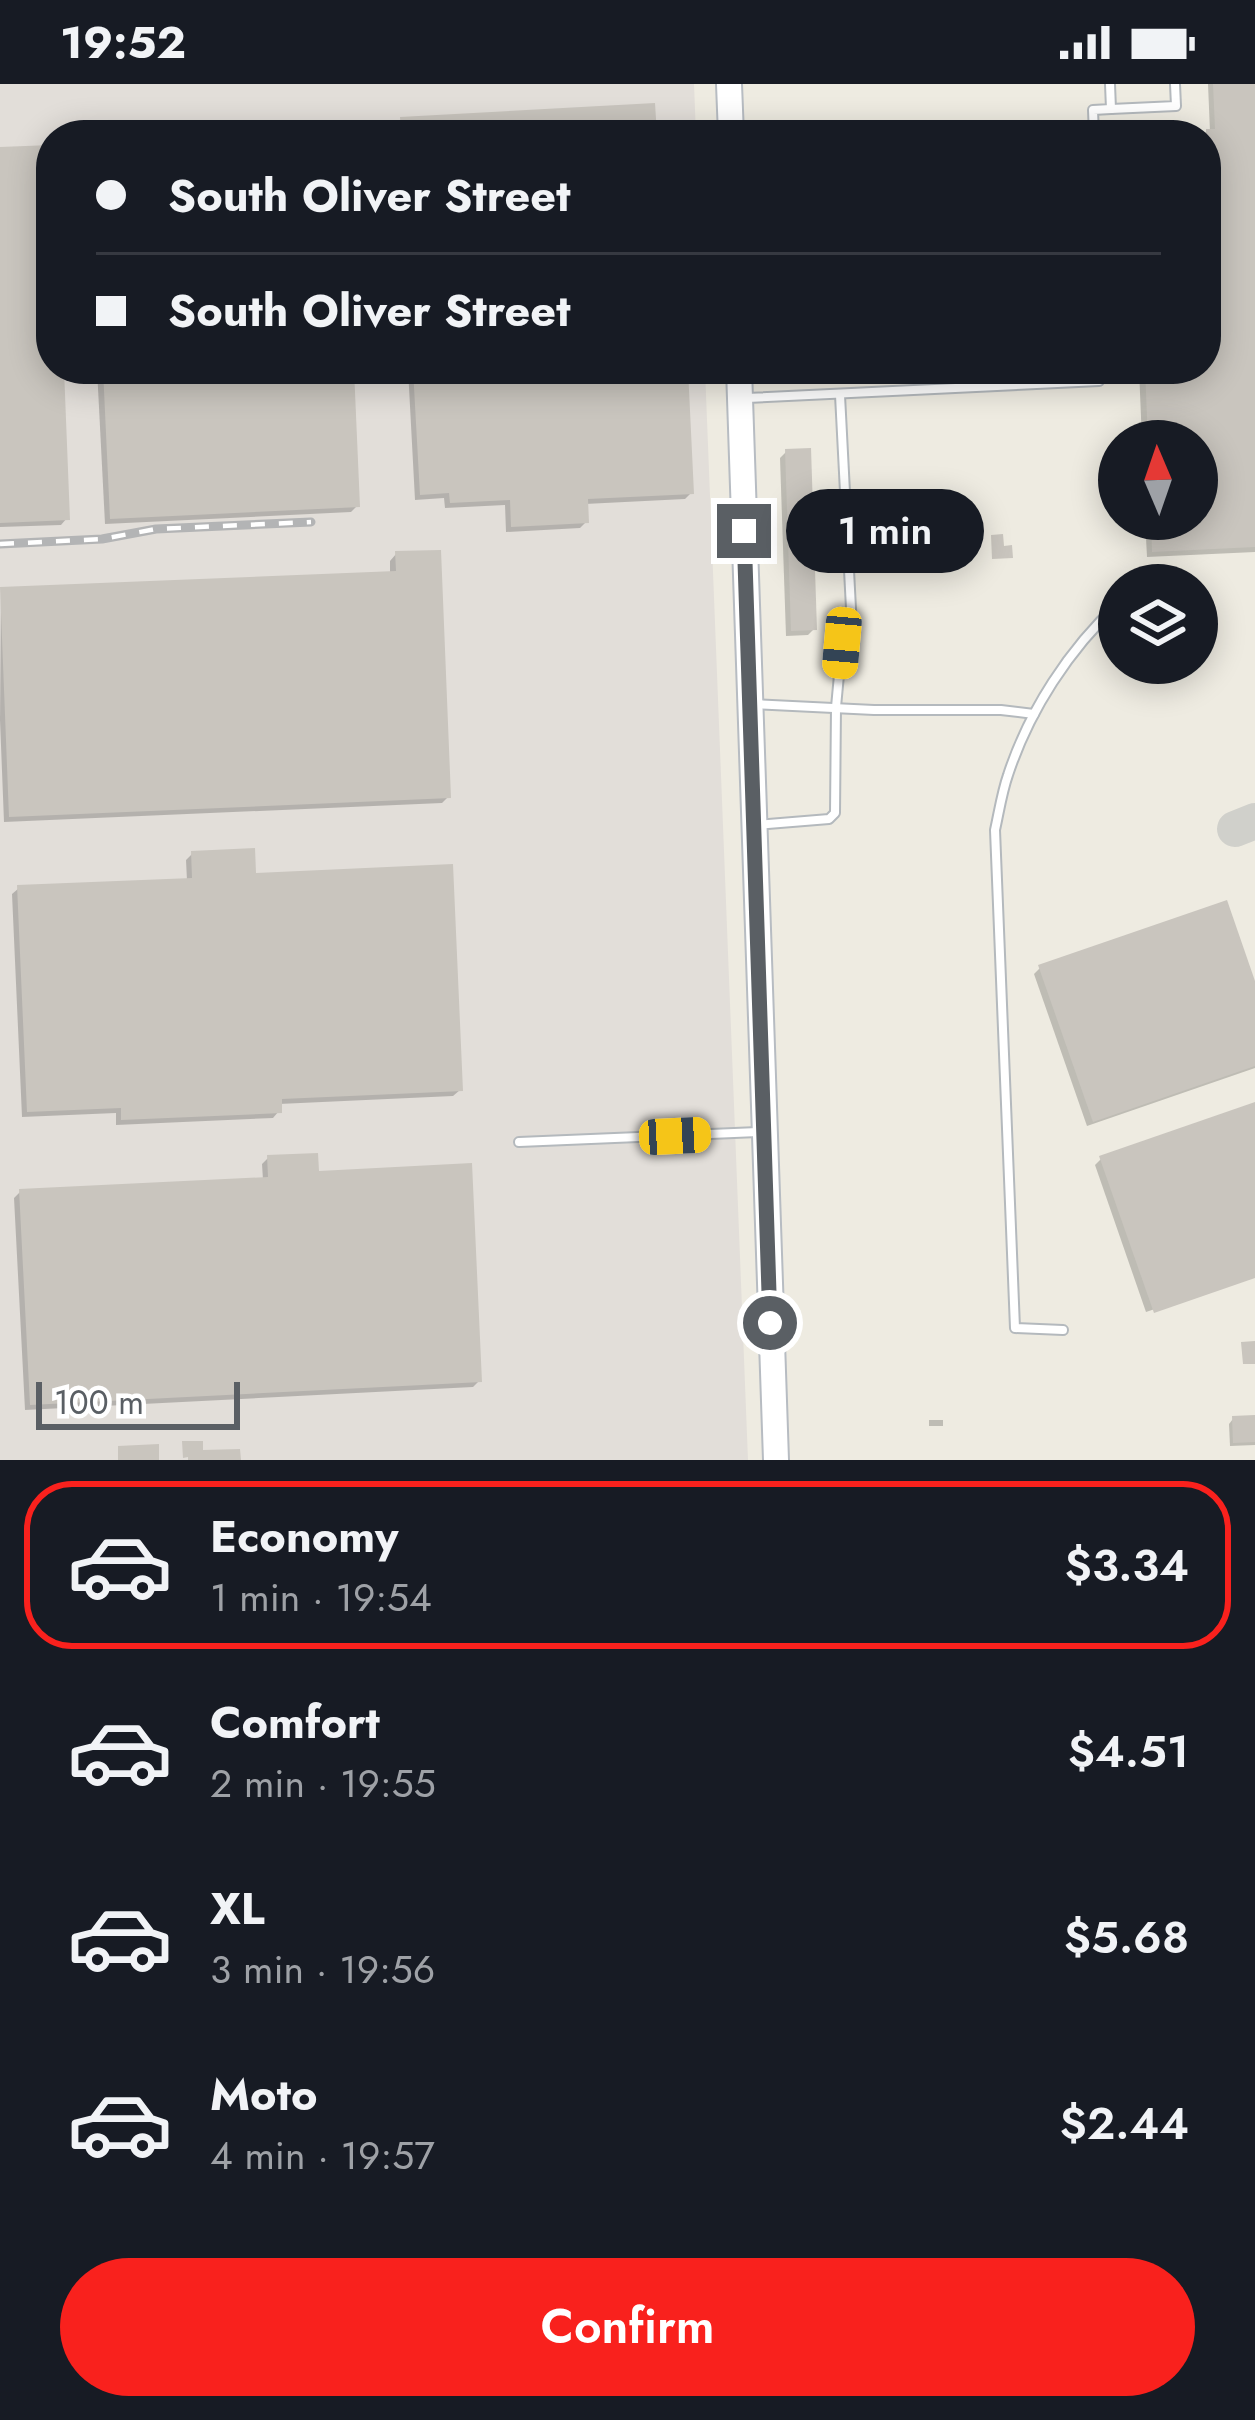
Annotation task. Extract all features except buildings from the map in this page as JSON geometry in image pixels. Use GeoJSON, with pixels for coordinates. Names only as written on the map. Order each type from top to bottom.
{"type":"FeatureCollection","features":[{"type":"Feature","properties":{"kind":"main road"},"geometry":{"type":"LineString","coordinates":[[729,84],[730,120]]}},
{"type":"Feature","properties":{"kind":"main road"},"geometry":{"type":"LineString","coordinates":[[740,384],[776,1460]]}},
{"type":"Feature","properties":{"kind":"lane"},"geometry":{"type":"LineString","coordinates":[[1110,84],[1111,109]]}},
{"type":"Feature","properties":{"kind":"lane"},"geometry":{"type":"LineString","coordinates":[[1093,120],[1093,110],[1176,106],[1175,84]]}},
{"type":"Feature","properties":{"kind":"lane"},"geometry":{"type":"LineString","coordinates":[[740,398],[1044,384]]}},
{"type":"Feature","properties":{"kind":"lane"},"geometry":{"type":"LineString","coordinates":[[754,825],[829,819],[835,813],[836,707],[842,643],[852,628],[841,395]]}},
{"type":"Feature","properties":{"kind":"lane"},"geometry":{"type":"LineString","coordinates":[[1063,1330],[1016,1328],[995,830],[1007,777],[1034,714],[1098,622]]}},
{"type":"Feature","properties":{"kind":"lane"},"geometry":{"type":"LineString","coordinates":[[750,704],[1034,714]]}},
{"type":"Feature","properties":{"kind":"lane"},"geometry":{"type":"LineString","coordinates":[[519,1142],[764,1132]]}},
{"type":"Feature","properties":{"kind":"shaded area"},"geometry":{"type":"Polygon","coordinates":[[[0,84],[694,84],[695,120],[36,120],[36,384],[706,384],[748,1460],[0,1460],[0,84]]]}},
{"type":"Feature","properties":{"kind":"taxiway"},"geometry":{"type":"LineString","coordinates":[[1235,829],[1255,821]]}},
{"type":"Feature","properties":{"kind":"railway"},"geometry":{"type":"LineString","coordinates":[[0,544],[102,539],[156,529],[311,522]]}},
{"type":"Feature","properties":{"kind":"route"},"geometry":{"type":"LineString","coordinates":[[744,531],[770,1323]]}}]}
